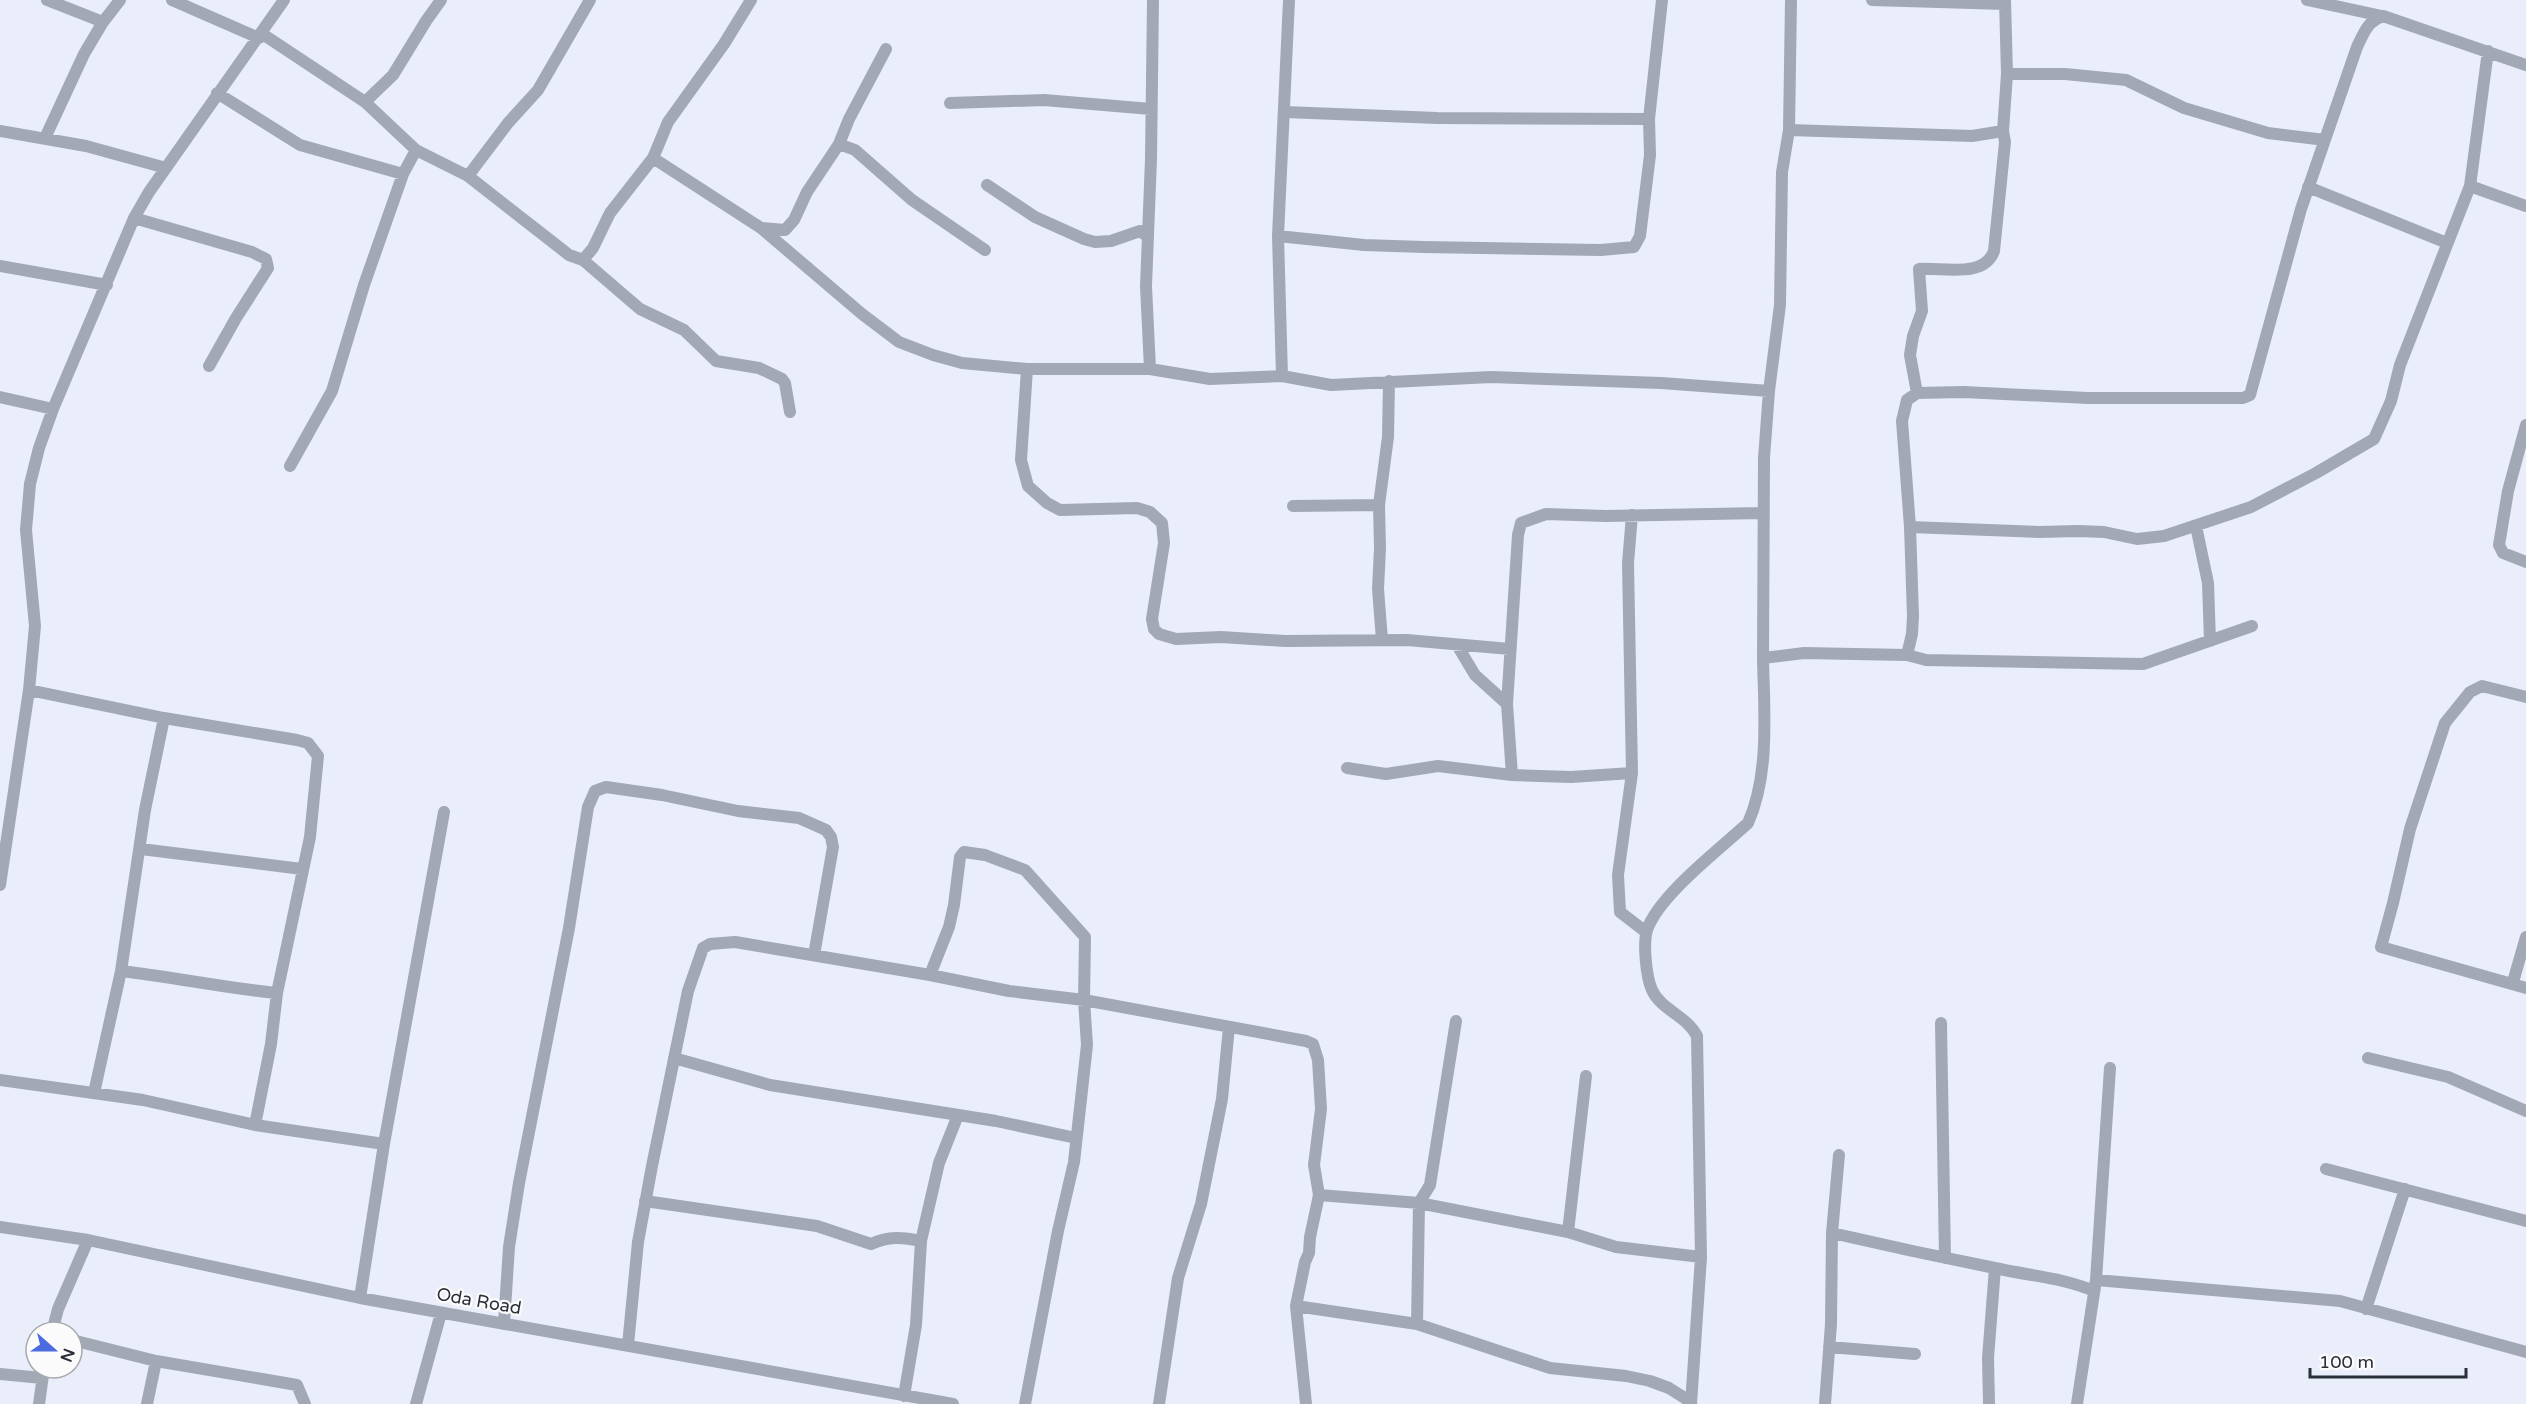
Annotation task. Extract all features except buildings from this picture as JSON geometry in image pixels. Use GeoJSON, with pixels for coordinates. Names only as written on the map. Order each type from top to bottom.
{"type":"FeatureCollection","features":[{"type":"Feature","properties":{"kind":"street"},"geometry":{"type":"LineString","coordinates":[[46,0],[103,22]]}},
{"type":"Feature","properties":{"kind":"street"},"geometry":{"type":"LineString","coordinates":[[45,138],[84,54],[103,22],[120,0]]}},
{"type":"Feature","properties":{"kind":"street"},"geometry":{"type":"LineString","coordinates":[[172,0],[260,35],[364,102],[416,150],[468,176],[569,255],[583,260],[640,309],[684,330],[716,361],[759,368],[782,379],[785,383],[790,412]]}},
{"type":"Feature","properties":{"kind":"street"},"geometry":{"type":"LineString","coordinates":[[0,885],[29,690],[34,626],[26,530],[30,484],[39,448],[53,409],[134,218],[217,93],[284,0]]}},
{"type":"Feature","properties":{"kind":"street"},"geometry":{"type":"LineString","coordinates":[[364,102],[393,75],[441,0]]}},
{"type":"Feature","properties":{"kind":"street"},"geometry":{"type":"LineString","coordinates":[[468,176],[508,123],[538,90],[590,0]]}},
{"type":"Feature","properties":{"kind":"street"},"geometry":{"type":"LineString","coordinates":[[583,260],[593,248],[610,213],[653,158],[668,122],[724,44],[751,0]]}},
{"type":"Feature","properties":{"kind":"street"},"geometry":{"type":"LineString","coordinates":[[1150,369],[1146,313],[1153,0]]}},
{"type":"Feature","properties":{"kind":"street"},"geometry":{"type":"LineString","coordinates":[[1282,376],[1278,236],[1289,0]]}},
{"type":"Feature","properties":{"kind":"street"},"geometry":{"type":"LineString","coordinates":[[1278,236],[1364,245],[1411,247],[1601,250],[1634,247],[1640,237],[1650,155],[1649,119],[1662,0]]}},
{"type":"Feature","properties":{"kind":"street"},"geometry":{"type":"LineString","coordinates":[[1691,1403],[1701,1257],[1697,1036],[1689,1024],[1664,1005],[1652,991],[1646,957],[1646,932],[1657,910],[1748,823],[1757,805],[1761,771],[1763,658],[1762,513],[1769,391],[1780,305],[1782,172],[1789,130],[1791,0]]}},
{"type":"Feature","properties":{"kind":"street"},"geometry":{"type":"LineString","coordinates":[[1872,0],[2005,2],[2007,74],[2003,131],[2005,142],[1994,251],[1991,259],[1985,264],[1965,269],[1918,269],[1922,311],[1913,336],[1910,355],[1917,393]]}},
{"type":"Feature","properties":{"kind":"street"},"geometry":{"type":"LineString","coordinates":[[2307,0],[2383,16],[2526,65]]}},
{"type":"Feature","properties":{"kind":"street"},"geometry":{"type":"LineString","coordinates":[[1907,655],[1913,616],[1910,527],[1902,421],[1907,400],[1917,393],[2024,394],[2088,398],[2243,398],[2250,395],[2308,187],[2357,47],[2373,20],[2383,16]]}},
{"type":"Feature","properties":{"kind":"street"},"geometry":{"type":"LineString","coordinates":[[761,228],[785,230],[790,225],[807,192],[839,144],[849,119],[886,49]]}},
{"type":"Feature","properties":{"kind":"street"},"geometry":{"type":"LineString","coordinates":[[1910,527],[2104,532],[2137,539],[2164,536],[2251,507],[2374,439],[2391,401],[2400,365],[2470,186],[2488,51]]}},
{"type":"Feature","properties":{"kind":"street"},"geometry":{"type":"LineString","coordinates":[[2007,74],[2066,74],[2126,80],[2176,105],[2195,111],[2268,133],[2325,140]]}},
{"type":"Feature","properties":{"kind":"street"},"geometry":{"type":"LineString","coordinates":[[217,93],[300,145],[403,174]]}},
{"type":"Feature","properties":{"kind":"street"},"geometry":{"type":"LineString","coordinates":[[950,103],[1044,100],[1151,110]]}},
{"type":"Feature","properties":{"kind":"street"},"geometry":{"type":"LineString","coordinates":[[1285,112],[1437,118],[1649,119]]}},
{"type":"Feature","properties":{"kind":"street"},"geometry":{"type":"LineString","coordinates":[[1789,130],[1972,136],[2003,131]]}},
{"type":"Feature","properties":{"kind":"street"},"geometry":{"type":"LineString","coordinates":[[0,131],[86,146],[166,168]]}},
{"type":"Feature","properties":{"kind":"street"},"geometry":{"type":"LineString","coordinates":[[839,144],[855,150],[912,200],[985,250]]}},
{"type":"Feature","properties":{"kind":"street"},"geometry":{"type":"LineString","coordinates":[[290,466],[332,391],[364,285],[403,174],[416,150]]}},
{"type":"Feature","properties":{"kind":"street"},"geometry":{"type":"LineString","coordinates":[[653,158],[761,228],[862,314],[899,342],[962,363],[1027,369],[1150,369],[1210,379],[1282,376],[1331,385],[1491,377],[1661,383],[1769,391]]}},
{"type":"Feature","properties":{"kind":"street"},"geometry":{"type":"LineString","coordinates":[[987,185],[1035,217],[1095,242],[1111,241],[1140,231],[1148,237]]}},
{"type":"Feature","properties":{"kind":"street"},"geometry":{"type":"LineString","coordinates":[[2470,186],[2526,206]]}},
{"type":"Feature","properties":{"kind":"street"},"geometry":{"type":"LineString","coordinates":[[2308,187],[2447,243]]}},
{"type":"Feature","properties":{"kind":"street"},"geometry":{"type":"LineString","coordinates":[[134,218],[252,252],[266,259],[268,268],[209,366]]}},
{"type":"Feature","properties":{"kind":"street"},"geometry":{"type":"LineString","coordinates":[[0,266],[107,285]]}},
{"type":"Feature","properties":{"kind":"street"},"geometry":{"type":"LineString","coordinates":[[1027,369],[1021,460],[1028,486],[1047,503],[1060,510],[1137,508],[1160,518],[1164,543],[1152,619],[1154,629],[1159,634],[1186,640],[1221,637],[1285,641],[1382,640],[1510,649]]}},
{"type":"Feature","properties":{"kind":"street"},"geometry":{"type":"LineString","coordinates":[[1382,640],[1377,590],[1380,548],[1379,505],[1388,436],[1389,381]]}},
{"type":"Feature","properties":{"kind":"street"},"geometry":{"type":"LineString","coordinates":[[0,398],[53,409]]}},
{"type":"Feature","properties":{"kind":"street"},"geometry":{"type":"LineString","coordinates":[[2526,424],[2508,491],[2499,544],[2503,553],[2526,562]]}},
{"type":"Feature","properties":{"kind":"street"},"geometry":{"type":"LineString","coordinates":[[1293,506],[1379,505]]}},
{"type":"Feature","properties":{"kind":"street"},"geometry":{"type":"LineString","coordinates":[[1512,775],[1507,704],[1518,535],[1521,523],[1546,514],[1762,513]]}},
{"type":"Feature","properties":{"kind":"street"},"geometry":{"type":"LineString","coordinates":[[1632,515],[1628,563],[1632,773],[1618,876],[1620,912],[1646,932]]}},
{"type":"Feature","properties":{"kind":"street"},"geometry":{"type":"LineString","coordinates":[[2196,526],[2208,583],[2210,641]]}},
{"type":"Feature","properties":{"kind":"street"},"geometry":{"type":"LineString","coordinates":[[1763,658],[1804,653],[1907,655],[1926,660],[2143,664],[2252,626]]}},
{"type":"Feature","properties":{"kind":"street"},"geometry":{"type":"LineString","coordinates":[[1457,645],[1475,675],[1507,704]]}},
{"type":"Feature","properties":{"kind":"street"},"geometry":{"type":"LineString","coordinates":[[2526,697],[2482,686],[2470,692],[2445,723],[2410,829],[2394,903],[2381,947],[2526,987]]}},
{"type":"Feature","properties":{"kind":"street"},"geometry":{"type":"LineString","coordinates":[[29,690],[164,718],[308,743],[318,756],[310,837],[277,993],[271,1044],[255,1125]]}},
{"type":"Feature","properties":{"kind":"street"},"geometry":{"type":"LineString","coordinates":[[94,1094],[121,971],[145,810],[164,718]]}},
{"type":"Feature","properties":{"kind":"street"},"geometry":{"type":"LineString","coordinates":[[1347,768],[1386,774],[1438,766],[1512,775],[1571,777],[1632,773]]}},
{"type":"Feature","properties":{"kind":"street"},"geometry":{"type":"LineString","coordinates":[[504,1324],[509,1248],[519,1183],[569,928],[588,807],[595,792],[606,787],[662,795],[738,811],[799,818],[826,830],[831,837],[833,847],[814,955]]}},
{"type":"Feature","properties":{"kind":"street"},"geometry":{"type":"LineString","coordinates":[[360,1298],[384,1144],[444,812]]}},
{"type":"Feature","properties":{"kind":"street"},"geometry":{"type":"LineString","coordinates":[[141,849],[302,869]]}},
{"type":"Feature","properties":{"kind":"street"},"geometry":{"type":"LineString","coordinates":[[930,975],[949,927],[960,857],[964,852],[1025,870],[1045,895],[1080,929],[1085,942],[1084,1000],[1087,1045],[1074,1162],[1058,1231],[1025,1404]]}},
{"type":"Feature","properties":{"kind":"street"},"geometry":{"type":"LineString","coordinates":[[2512,982],[2526,937]]}},
{"type":"Feature","properties":{"kind":"street"},"geometry":{"type":"LineString","coordinates":[[628,1346],[638,1242],[688,991],[703,948],[710,944],[735,942],[930,975],[1009,991],[1084,1000],[1306,1041],[1317,1050],[1321,1109],[1314,1165],[1319,1196],[1309,1253],[1296,1306],[1306,1404]]}},
{"type":"Feature","properties":{"kind":"street"},"geometry":{"type":"LineString","coordinates":[[121,971],[277,993]]}},
{"type":"Feature","properties":{"kind":"street"},"geometry":{"type":"LineString","coordinates":[[1417,1324],[1419,1203],[1430,1185],[1456,1021]]}},
{"type":"Feature","properties":{"kind":"street"},"geometry":{"type":"LineString","coordinates":[[1941,1023],[1945,1258]]}},
{"type":"Feature","properties":{"kind":"street"},"geometry":{"type":"LineString","coordinates":[[1159,1404],[1178,1278],[1201,1204],[1216,1133],[1223,1091],[1229,1027]]}},
{"type":"Feature","properties":{"kind":"street"},"geometry":{"type":"LineString","coordinates":[[674,1058],[770,1085],[958,1115],[1076,1138]]}},
{"type":"Feature","properties":{"kind":"street"},"geometry":{"type":"LineString","coordinates":[[2368,1058],[2448,1077],[2526,1111]]}},
{"type":"Feature","properties":{"kind":"street"},"geometry":{"type":"LineString","coordinates":[[2078,1404],[2095,1286],[2110,1068]]}},
{"type":"Feature","properties":{"kind":"street"},"geometry":{"type":"LineString","coordinates":[[1568,1232],[1586,1077]]}},
{"type":"Feature","properties":{"kind":"street"},"geometry":{"type":"LineString","coordinates":[[0,1080],[167,1104],[255,1125],[384,1144]]}},
{"type":"Feature","properties":{"kind":"street"},"geometry":{"type":"LineString","coordinates":[[896,1398],[916,1325],[921,1241],[939,1162],[958,1115]]}},
{"type":"Feature","properties":{"kind":"street"},"geometry":{"type":"LineString","coordinates":[[1825,1404],[1832,1233],[1839,1155]]}},
{"type":"Feature","properties":{"kind":"street"},"geometry":{"type":"LineString","coordinates":[[2326,1169],[2526,1221]]}},
{"type":"Feature","properties":{"kind":"street"},"geometry":{"type":"LineString","coordinates":[[2366,1309],[2405,1190]]}},
{"type":"Feature","properties":{"kind":"street"},"geometry":{"type":"LineString","coordinates":[[1319,1196],[1419,1203],[1568,1232],[1616,1247],[1701,1257]]}},
{"type":"Feature","properties":{"kind":"street"},"geometry":{"type":"LineString","coordinates":[[645,1201],[817,1226],[871,1244],[887,1238],[921,1241]]}},
{"type":"Feature","properties":{"kind":"street","name":"Oda Road"},"geometry":{"type":"LineString","coordinates":[[0,1227],[88,1240],[360,1298],[628,1346],[896,1398],[953,1404]]}},
{"type":"Feature","properties":{"kind":"street"},"geometry":{"type":"LineString","coordinates":[[1832,1233],[1945,1258],[2095,1286],[2306,1297],[2340,1301],[2526,1352]]}},
{"type":"Feature","properties":{"kind":"street"},"geometry":{"type":"LineString","coordinates":[[55,1320],[88,1240]]}},
{"type":"Feature","properties":{"kind":"street"},"geometry":{"type":"LineString","coordinates":[[1989,1404],[1988,1358],[1995,1268]]}},
{"type":"Feature","properties":{"kind":"street"},"geometry":{"type":"LineString","coordinates":[[1296,1306],[1417,1324],[1550,1368],[1626,1376],[1650,1382],[1669,1388],[1691,1403]]}},
{"type":"Feature","properties":{"kind":"street"},"geometry":{"type":"LineString","coordinates":[[416,1404],[441,1312]]}},
{"type":"Feature","properties":{"kind":"street"},"geometry":{"type":"LineString","coordinates":[[84,1343],[156,1361],[297,1385],[305,1404]]}},
{"type":"Feature","properties":{"kind":"street"},"geometry":{"type":"LineString","coordinates":[[1829,1347],[1915,1354]]}},
{"type":"Feature","properties":{"kind":"street"},"geometry":{"type":"LineString","coordinates":[[147,1404],[156,1361]]}},
{"type":"Feature","properties":{"kind":"street"},"geometry":{"type":"LineString","coordinates":[[0,1374],[24,1373]]}},
{"type":"Feature","properties":{"kind":"street"},"geometry":{"type":"LineString","coordinates":[[39,1404],[42,1380]]}}]}
